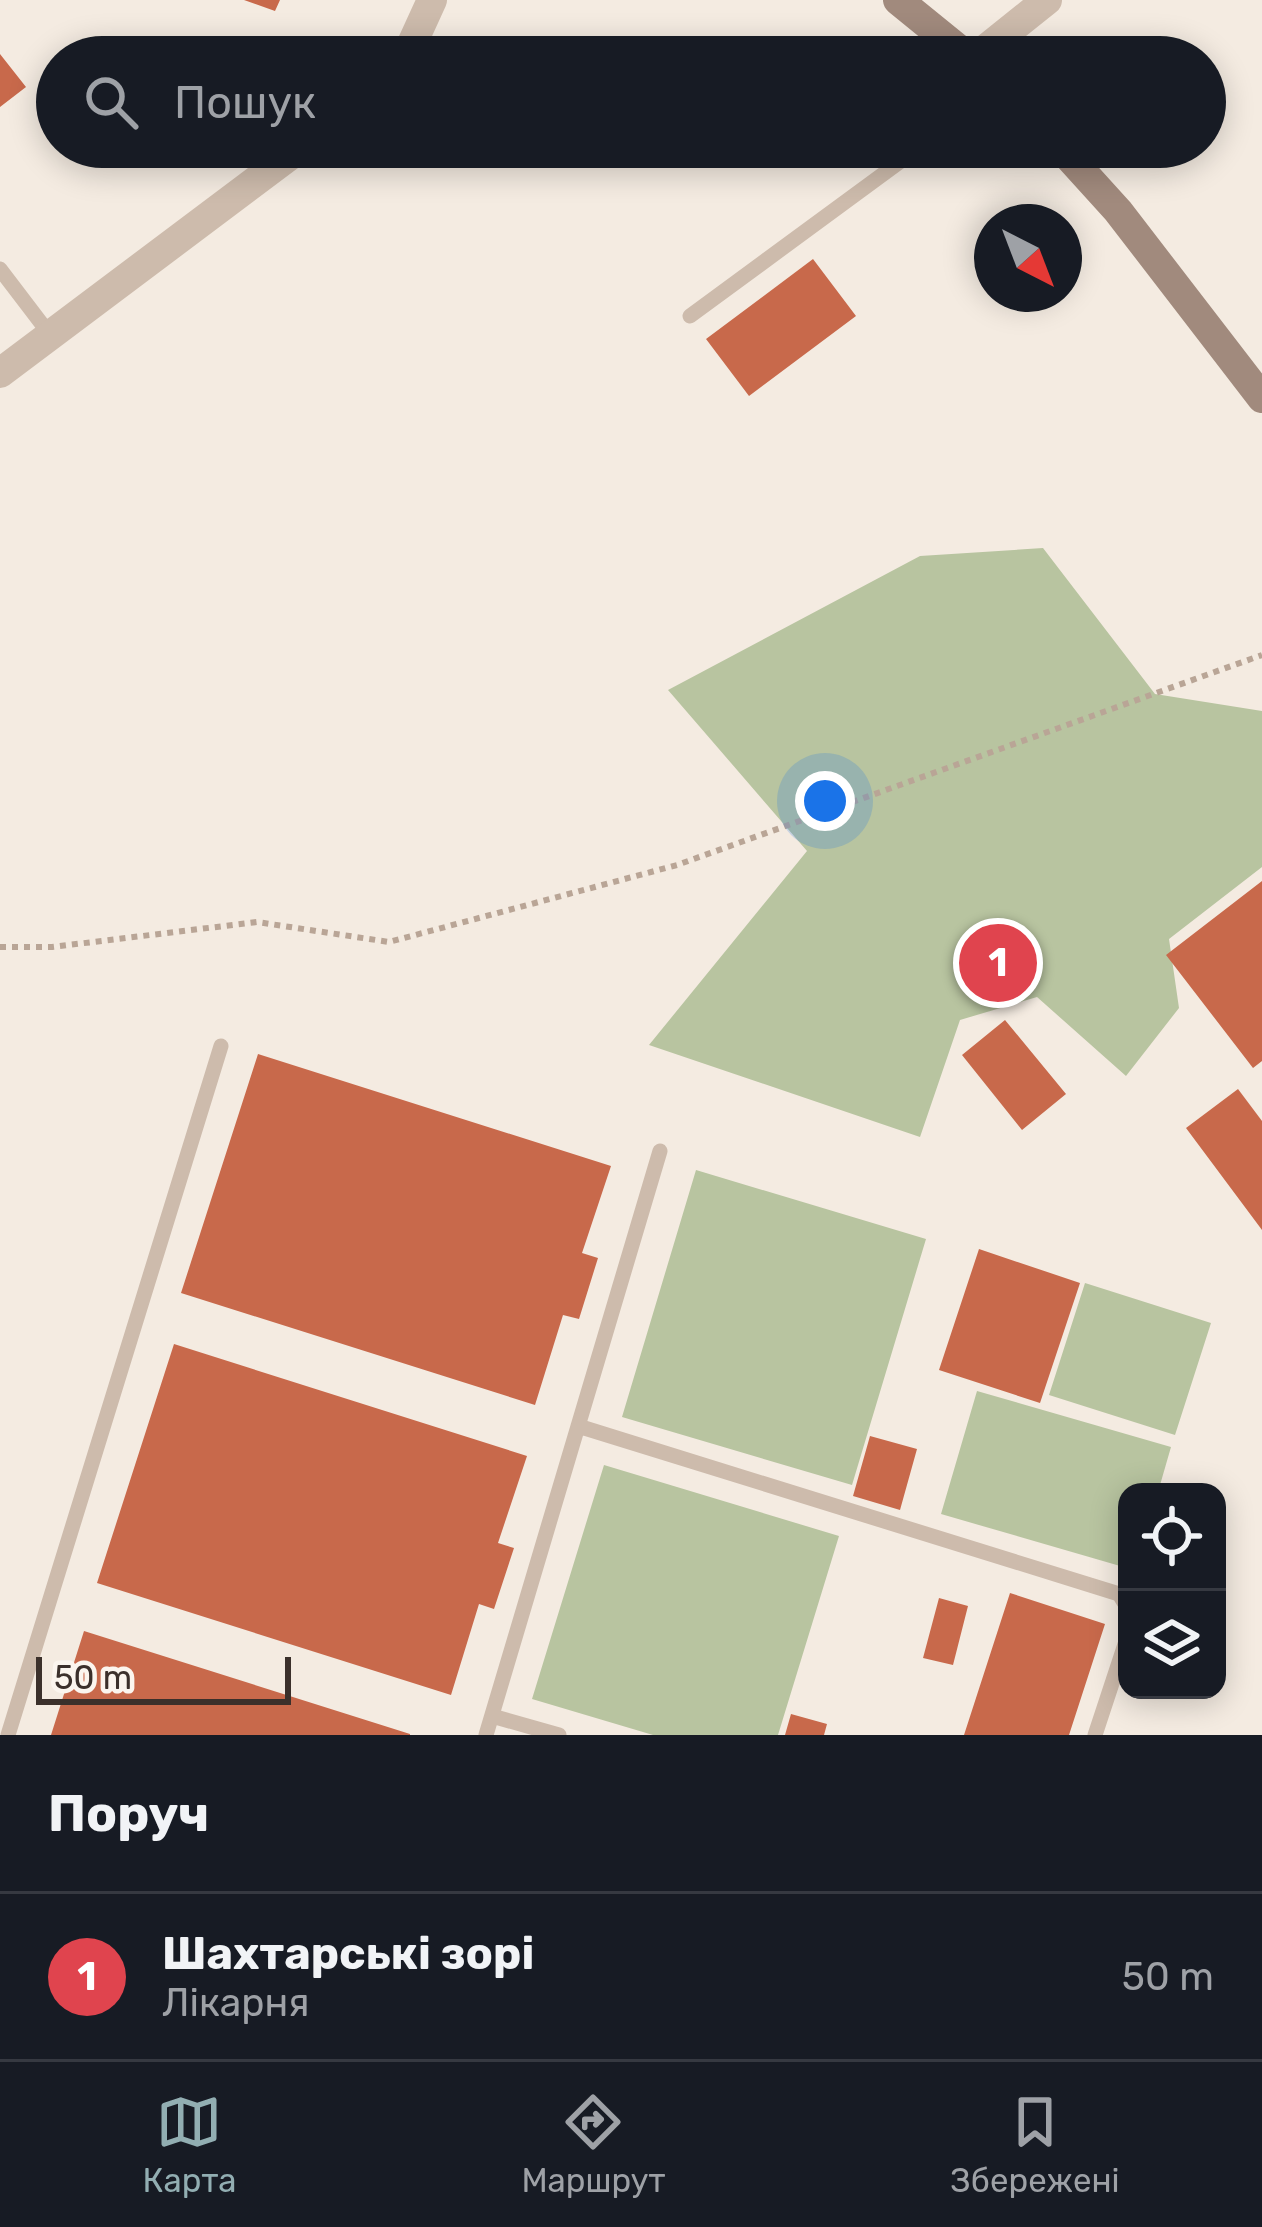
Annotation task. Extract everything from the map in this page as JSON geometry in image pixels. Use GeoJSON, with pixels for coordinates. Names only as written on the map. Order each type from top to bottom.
{"type":"FeatureCollection","features":[{"type":"Feature","properties":{"kind":"main road"},"geometry":{"type":"LineString","coordinates":[[898,0],[945,36]]}},
{"type":"Feature","properties":{"kind":"main road"},"geometry":{"type":"LineString","coordinates":[[1079,168],[1118,211],[1262,398]]}},
{"type":"Feature","properties":{"kind":"street"},"geometry":{"type":"LineString","coordinates":[[415,36],[431,0]]}},
{"type":"Feature","properties":{"kind":"street"},"geometry":{"type":"LineString","coordinates":[[1000,36],[1047,0]]}},
{"type":"Feature","properties":{"kind":"street"},"geometry":{"type":"LineString","coordinates":[[0,373],[273,168]]}},
{"type":"Feature","properties":{"kind":"lane"},"geometry":{"type":"LineString","coordinates":[[691,316],[892,168]]}},
{"type":"Feature","properties":{"kind":"lane"},"geometry":{"type":"LineString","coordinates":[[0,269],[51,336]]}},
{"type":"Feature","properties":{"kind":"lane"},"geometry":{"type":"LineString","coordinates":[[8,1735],[221,1046]]}},
{"type":"Feature","properties":{"kind":"lane"},"geometry":{"type":"LineString","coordinates":[[486,1735],[660,1151]]}},
{"type":"Feature","properties":{"kind":"lane"},"geometry":{"type":"LineString","coordinates":[[578,1426],[1118,1594]]}},
{"type":"Feature","properties":{"kind":"lane"},"geometry":{"type":"LineString","coordinates":[[1095,1735],[1118,1665]]}},
{"type":"Feature","properties":{"kind":"lane"},"geometry":{"type":"LineString","coordinates":[[492,1715],[560,1735]]}},
{"type":"Feature","properties":{"kind":"path"},"geometry":{"type":"LineString","coordinates":[[0,947],[52,947],[257,922],[389,941],[677,866],[1262,655]]}},
{"type":"Feature","properties":{"kind":"green space"},"geometry":{"type":"Polygon","coordinates":[[[1043,548],[1155,694],[1262,711],[1262,867],[1169,939],[1179,1008],[1126,1076],[1037,997],[960,1020],[920,1137],[649,1045],[807,851],[668,690],[920,556],[1043,548]]]}},
{"type":"Feature","properties":{"kind":"green space"},"geometry":{"type":"Polygon","coordinates":[[[696,1170],[926,1239],[852,1485],[622,1417],[696,1170]]]}},
{"type":"Feature","properties":{"kind":"green space"},"geometry":{"type":"Polygon","coordinates":[[[1085,1283],[1211,1323],[1175,1435],[1049,1395],[1085,1283]]]}},
{"type":"Feature","properties":{"kind":"green space"},"geometry":{"type":"Polygon","coordinates":[[[977,1391],[1171,1447],[1161,1483],[1118,1483],[1118,1565],[941,1514],[977,1391]]]}},
{"type":"Feature","properties":{"kind":"green space"},"geometry":{"type":"Polygon","coordinates":[[[604,1465],[839,1536],[778,1735],[653,1735],[532,1699],[604,1465]]]}},
{"type":"Feature","properties":{"kind":"building"},"geometry":{"type":"Polygon","coordinates":[[[244,0],[280,0],[275,11],[244,0]]]}},
{"type":"Feature","properties":{"kind":"building"},"geometry":{"type":"Polygon","coordinates":[[[0,54],[26,87],[0,107],[0,54]]]}},
{"type":"Feature","properties":{"kind":"building"},"geometry":{"type":"Polygon","coordinates":[[[813,259],[856,316],[749,396],[706,339],[813,259]]]}},
{"type":"Feature","properties":{"kind":"building"},"geometry":{"type":"Polygon","coordinates":[[[1262,881],[1262,1061],[1253,1068],[1166,955],[1262,881]]]}},
{"type":"Feature","properties":{"kind":"building"},"geometry":{"type":"Polygon","coordinates":[[[1005,1020],[1066,1094],[1022,1130],[962,1055],[1005,1020]]]}},
{"type":"Feature","properties":{"kind":"building"},"geometry":{"type":"Polygon","coordinates":[[[258,1054],[611,1166],[582,1253],[598,1258],[579,1319],[563,1315],[535,1405],[181,1293],[258,1054]]]}},
{"type":"Feature","properties":{"kind":"building"},"geometry":{"type":"Polygon","coordinates":[[[1238,1089],[1262,1121],[1262,1230],[1186,1128],[1238,1089]]]}},
{"type":"Feature","properties":{"kind":"building"},"geometry":{"type":"Polygon","coordinates":[[[979,1249],[1080,1283],[1040,1403],[939,1370],[979,1249]]]}},
{"type":"Feature","properties":{"kind":"building"},"geometry":{"type":"Polygon","coordinates":[[[174,1344],[527,1456],[498,1543],[514,1548],[494,1609],[479,1604],[451,1695],[97,1583],[174,1344]]]}},
{"type":"Feature","properties":{"kind":"building"},"geometry":{"type":"Polygon","coordinates":[[[870,1436],[917,1449],[900,1510],[853,1496],[870,1436]]]}},
{"type":"Feature","properties":{"kind":"building"},"geometry":{"type":"Polygon","coordinates":[[[1010,1593],[1105,1624],[1069,1735],[964,1735],[1010,1593]]]}},
{"type":"Feature","properties":{"kind":"building"},"geometry":{"type":"Polygon","coordinates":[[[939,1598],[968,1606],[953,1665],[923,1658],[939,1598]]]}},
{"type":"Feature","properties":{"kind":"building"},"geometry":{"type":"Polygon","coordinates":[[[84,1631],[410,1734],[410,1735],[51,1735],[84,1631]]]}},
{"type":"Feature","properties":{"kind":"building"},"geometry":{"type":"Polygon","coordinates":[[[791,1714],[827,1724],[824,1735],[785,1735],[791,1714]]]}},
{"type":"Feature","properties":{"kind":"place","name":"Шахтарські зорі"},"geometry":{"type":"Point","coordinates":[998,963]}}]}
